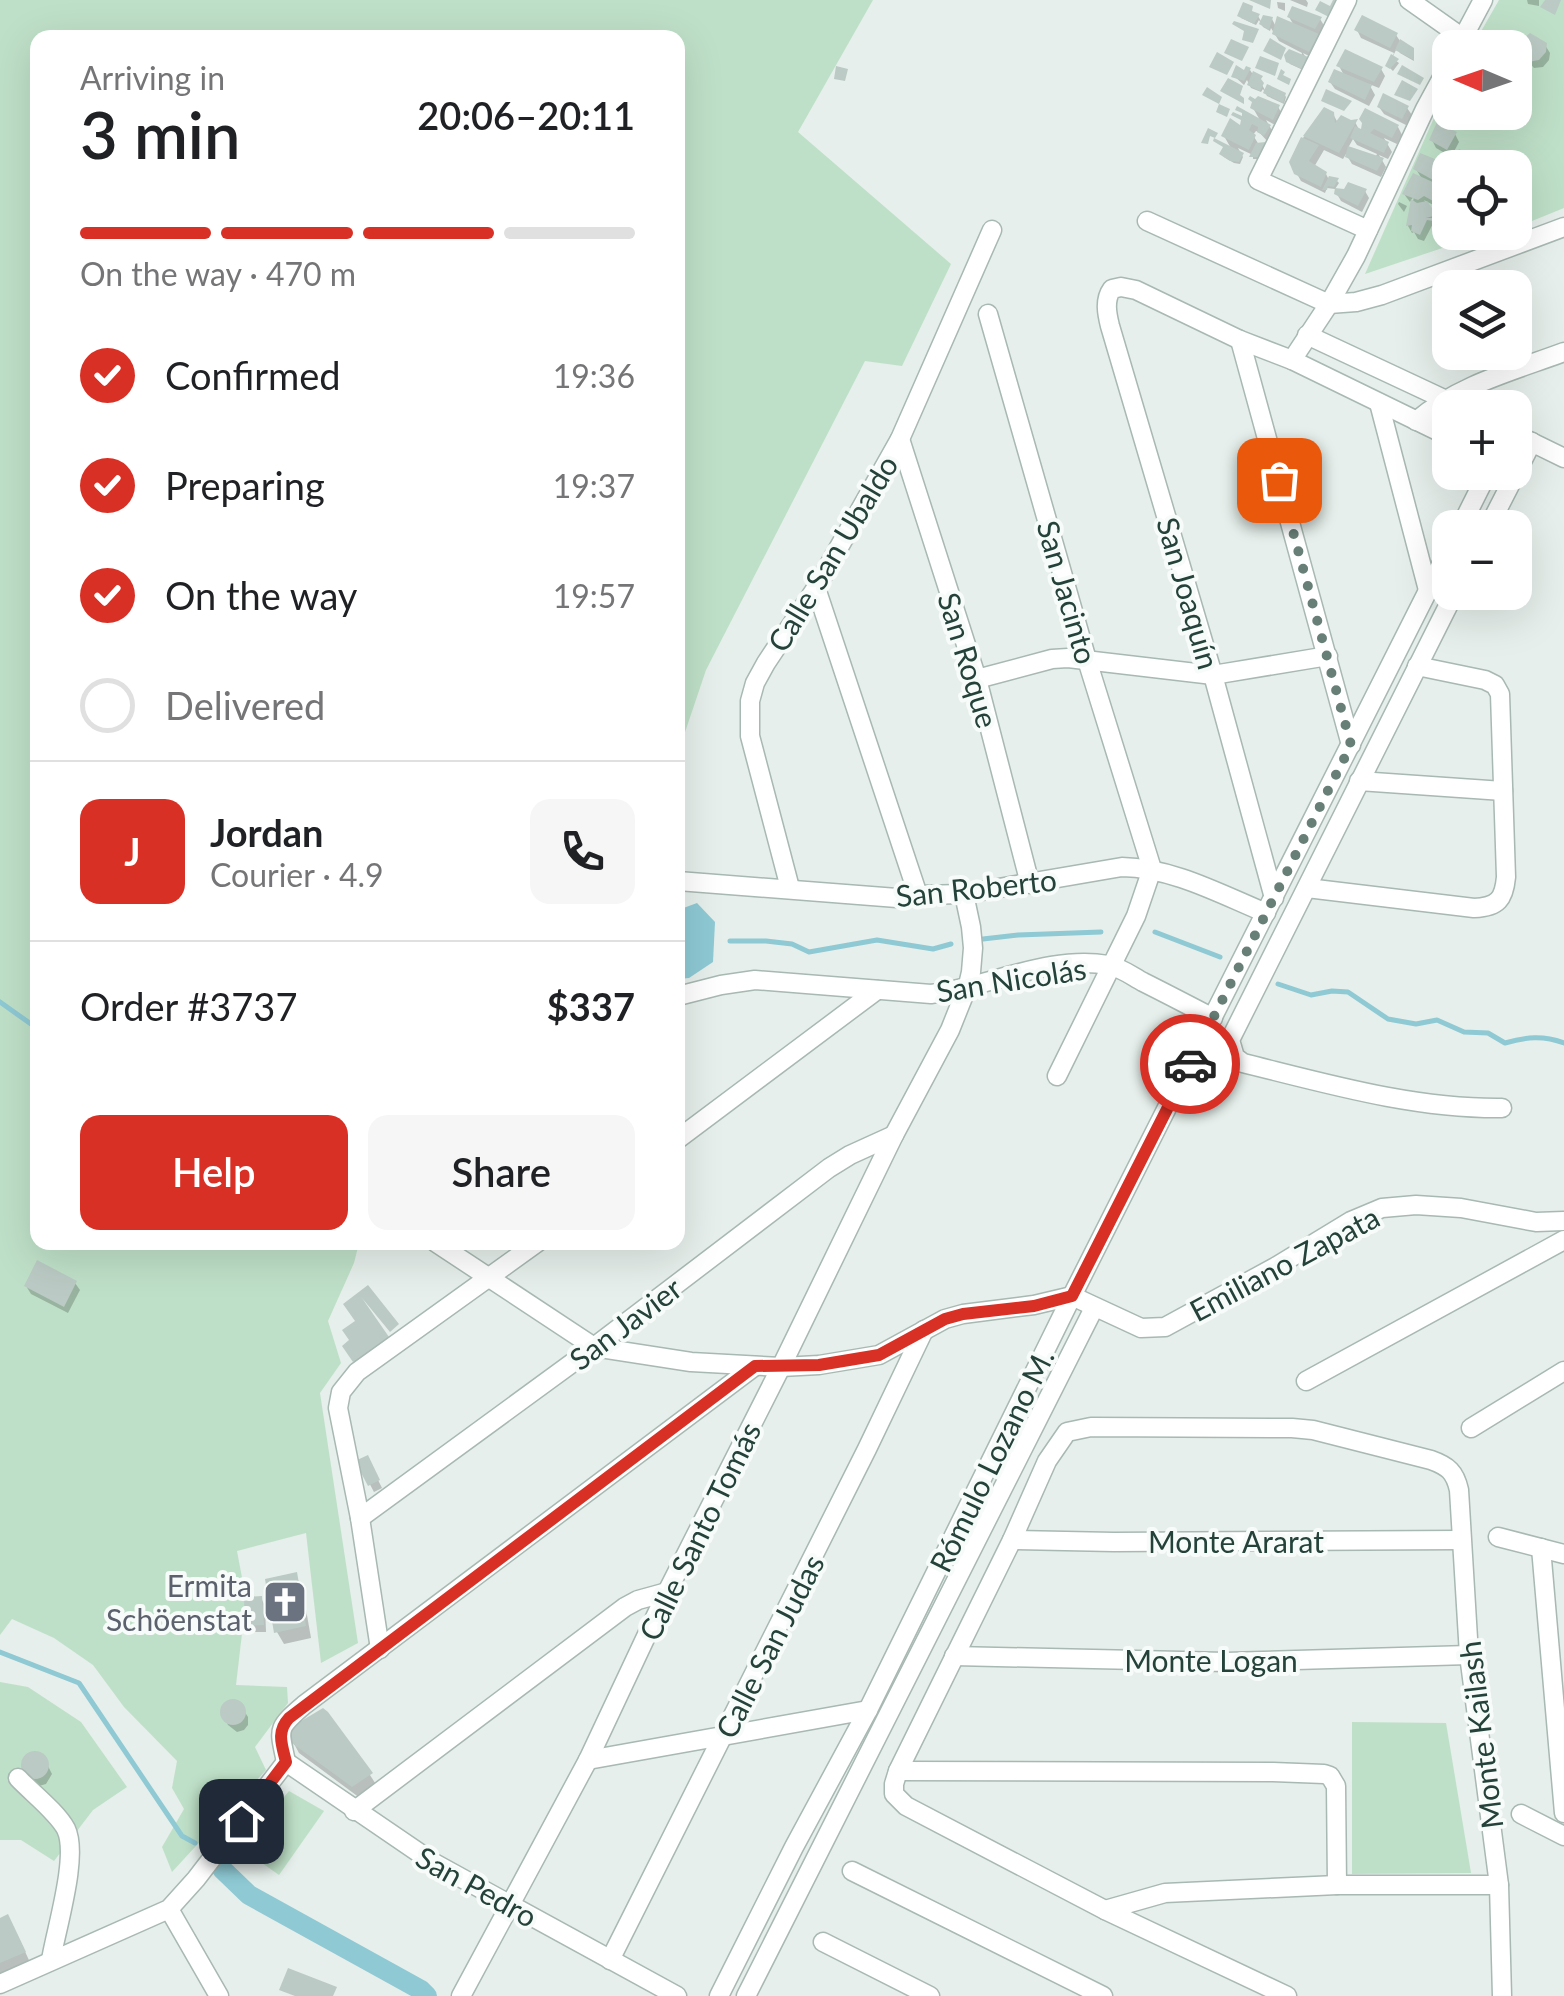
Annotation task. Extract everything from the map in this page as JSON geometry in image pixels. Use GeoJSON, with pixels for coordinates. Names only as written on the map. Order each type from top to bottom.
{"type":"FeatureCollection","features":[{"type":"Feature","properties":{"kind":"street"},"geometry":{"type":"LineString","coordinates":[[1347,0],[1258,180],[1368,230]]}},
{"type":"Feature","properties":{"kind":"street"},"geometry":{"type":"LineString","coordinates":[[1409,0],[1445,30]]}},
{"type":"Feature","properties":{"kind":"street"},"geometry":{"type":"LineString","coordinates":[[1468,30],[1483,0]]}},
{"type":"Feature","properties":{"kind":"street"},"geometry":{"type":"LineString","coordinates":[[1292,360],[1356,256],[1432,96]]}},
{"type":"Feature","properties":{"kind":"street"},"geometry":{"type":"LineString","coordinates":[[1147,221],[1329,304],[1382,296],[1564,228]]}},
{"type":"Feature","properties":{"kind":"street","name":"Calle San Ubaldo"},"geometry":{"type":"LineString","coordinates":[[790,888],[750,736],[750,700],[766,663],[816,588],[900,440],[992,230]]}},
{"type":"Feature","properties":{"kind":"street","name":"San Joaquín"},"geometry":{"type":"LineString","coordinates":[[1240,340],[1136,290],[1112,288],[1107,300],[1107,316],[1213,675],[1270,906]]}},
{"type":"Feature","properties":{"kind":"street","name":"San Jacinto"},"geometry":{"type":"LineString","coordinates":[[988,314],[1087,660],[1152,869]]}},
{"type":"Feature","properties":{"kind":"street"},"geometry":{"type":"LineString","coordinates":[[1306,335],[1432,392]]}},
{"type":"Feature","properties":{"kind":"street"},"geometry":{"type":"LineString","coordinates":[[1240,340],[1292,360],[1432,429]]}},
{"type":"Feature","properties":{"kind":"street"},"geometry":{"type":"LineString","coordinates":[[1240,340],[1351,745]]}},
{"type":"Feature","properties":{"kind":"street"},"geometry":{"type":"LineString","coordinates":[[1463,390],[1564,352]]}},
{"type":"Feature","properties":{"kind":"street"},"geometry":{"type":"LineString","coordinates":[[1379,404],[1428,590]]}},
{"type":"Feature","properties":{"kind":"street"},"geometry":{"type":"LineString","coordinates":[[1416,421],[1432,408]]}},
{"type":"Feature","properties":{"kind":"street","name":"San Roque"},"geometry":{"type":"LineString","coordinates":[[900,440],[976,679],[1030,884]]}},
{"type":"Feature","properties":{"kind":"street"},"geometry":{"type":"LineString","coordinates":[[1532,442],[1564,458]]}},
{"type":"Feature","properties":{"kind":"street","name":"Rómulo Lozano M."},"geometry":{"type":"LineString","coordinates":[[719,1996],[868,1710],[1432,582]]}},
{"type":"Feature","properties":{"kind":"street"},"geometry":{"type":"LineString","coordinates":[[816,588],[918,895]]}},
{"type":"Feature","properties":{"kind":"street"},"geometry":{"type":"LineString","coordinates":[[1446,610],[1232,1032],[1231,1049],[1244,1063],[1422,1104],[1502,1108]]}},
{"type":"Feature","properties":{"kind":"street"},"geometry":{"type":"LineString","coordinates":[[976,679],[1052,659],[1213,675],[1328,656]]}},
{"type":"Feature","properties":{"kind":"street"},"geometry":{"type":"LineString","coordinates":[[1307,888],[1474,908],[1494,906],[1504,894],[1501,700],[1495,686],[1477,678],[1417,666]]}},
{"type":"Feature","properties":{"kind":"street"},"geometry":{"type":"LineString","coordinates":[[1360,781],[1503,791]]}},
{"type":"Feature","properties":{"kind":"street","name":"San Roberto"},"geometry":{"type":"LineString","coordinates":[[685,881],[897,898],[964,894],[1122,867],[1174,874],[1270,906]]}},
{"type":"Feature","properties":{"kind":"street"},"geometry":{"type":"LineString","coordinates":[[1057,1076],[1136,916],[1152,869]]}},
{"type":"Feature","properties":{"kind":"street","name":"Calle Santo Tomás"},"geometry":{"type":"LineString","coordinates":[[461,1996],[588,1760],[667,1592],[950,1030],[968,985],[973,948],[964,894]]}},
{"type":"Feature","properties":{"kind":"street","name":"San Nicolás"},"geometry":{"type":"LineString","coordinates":[[685,994],[720,984],[756,980],[930,994],[1056,966],[1112,965],[1213,1018]]}},
{"type":"Feature","properties":{"kind":"street"},"geometry":{"type":"LineString","coordinates":[[685,1134],[877,990]]}},
{"type":"Feature","properties":{"kind":"street","name":"San Javier"},"geometry":{"type":"LineString","coordinates":[[360,1518],[829,1168],[894,1136]]}},
{"type":"Feature","properties":{"kind":"street","name":"Emiliano Zapata"},"geometry":{"type":"LineString","coordinates":[[1072,1296],[1141,1328],[1165,1327],[1351,1221],[1382,1208],[1462,1208],[1536,1222],[1564,1221]]}},
{"type":"Feature","properties":{"kind":"street"},"geometry":{"type":"LineString","coordinates":[[1306,1380],[1564,1240]]}},
{"type":"Feature","properties":{"kind":"street"},"geometry":{"type":"LineString","coordinates":[[447,1250],[594,1347],[691,1362],[781,1367],[879,1355],[945,1319],[1034,1306],[1072,1296]]}},
{"type":"Feature","properties":{"kind":"street"},"geometry":{"type":"LineString","coordinates":[[380,1649],[338,1408],[341,1392],[357,1372],[527,1250]]}},
{"type":"Feature","properties":{"kind":"street"},"geometry":{"type":"LineString","coordinates":[[746,1996],[1094,1308]]}},
{"type":"Feature","properties":{"kind":"street","name":"Calle San Judas"},"geometry":{"type":"LineString","coordinates":[[610,1960],[924,1330]]}},
{"type":"Feature","properties":{"kind":"street"},"geometry":{"type":"LineString","coordinates":[[0,1984],[168,1908],[196,1879],[286,1762],[280,1736],[282,1726],[304,1705],[755,1366]]}},
{"type":"Feature","properties":{"kind":"street"},"geometry":{"type":"LineString","coordinates":[[1471,1428],[1564,1371]]}},
{"type":"Feature","properties":{"kind":"street","name":"Monte Kailash"},"geometry":{"type":"LineString","coordinates":[[1012,1540],[1047,1461],[1067,1432],[1091,1426],[1292,1428],[1448,1467],[1459,1490],[1468,1655],[1499,1885],[1502,1996]]}},
{"type":"Feature","properties":{"kind":"street"},"geometry":{"type":"LineString","coordinates":[[1498,1537],[1564,1554]]}},
{"type":"Feature","properties":{"kind":"street"},"geometry":{"type":"LineString","coordinates":[[1012,1540],[898,1771],[894,1794],[906,1806],[1106,1910],[1287,1996]]}},
{"type":"Feature","properties":{"kind":"street","name":"Monte Ararat"},"geometry":{"type":"LineString","coordinates":[[1012,1540],[1461,1540]]}},
{"type":"Feature","properties":{"kind":"street"},"geometry":{"type":"LineString","coordinates":[[1541,1548],[1564,1813]]}},
{"type":"Feature","properties":{"kind":"street"},"geometry":{"type":"LineString","coordinates":[[354,1811],[625,1606],[667,1592]]}},
{"type":"Feature","properties":{"kind":"street","name":"Monte Logan"},"geometry":{"type":"LineString","coordinates":[[954,1656],[1226,1662],[1468,1655]]}},
{"type":"Feature","properties":{"kind":"street"},"geometry":{"type":"LineString","coordinates":[[588,1760],[868,1710]]}},
{"type":"Feature","properties":{"kind":"street","name":"San Pedro"},"geometry":{"type":"LineString","coordinates":[[286,1762],[434,1863],[677,1996]]}},
{"type":"Feature","properties":{"kind":"street"},"geometry":{"type":"LineString","coordinates":[[898,1771],[1273,1772],[1330,1776],[1336,1792],[1337,1886]]}},
{"type":"Feature","properties":{"kind":"street"},"geometry":{"type":"LineString","coordinates":[[18,1778],[65,1828],[69,1839],[68,1871],[51,1960]]}},
{"type":"Feature","properties":{"kind":"street"},"geometry":{"type":"LineString","coordinates":[[1520,1814],[1564,1836]]}},
{"type":"Feature","properties":{"kind":"street"},"geometry":{"type":"LineString","coordinates":[[794,1846],[816,1857]]}},
{"type":"Feature","properties":{"kind":"street"},"geometry":{"type":"LineString","coordinates":[[852,1871],[1093,1994]]}},
{"type":"Feature","properties":{"kind":"street"},"geometry":{"type":"LineString","coordinates":[[1106,1910],[1164,1892],[1499,1885]]}},
{"type":"Feature","properties":{"kind":"street"},"geometry":{"type":"LineString","coordinates":[[168,1908],[219,1996]]}},
{"type":"Feature","properties":{"kind":"street"},"geometry":{"type":"LineString","coordinates":[[822,1942],[930,1996]]}},
{"type":"Feature","properties":{"kind":"green space"},"geometry":{"type":"Polygon","coordinates":[[[0,0],[873,0],[798,132],[951,264],[902,366],[865,361],[706,670],[685,732],[685,30],[30,30],[30,1250],[357,1250],[328,1321],[341,1363],[320,1393],[358,1643],[321,1663],[306,1533],[237,1551],[246,1599],[236,1685],[287,1687],[288,1703],[255,1747],[266,1770],[172,1872],[162,1847],[184,1809],[172,1788],[177,1761],[124,1707],[93,1665],[54,1638],[12,1619],[0,1635],[0,0]]]}},
{"type":"Feature","properties":{"kind":"green space"},"geometry":{"type":"Polygon","coordinates":[[[1499,0],[1564,0],[1564,208],[1532,221],[1532,150],[1432,150],[1432,250],[1436,250],[1365,274],[1432,122],[1432,130],[1532,130],[1532,30],[1482,30],[1499,0]]]}},
{"type":"Feature","properties":{"kind":"green space"},"geometry":{"type":"Polygon","coordinates":[[[0,1682],[28,1687],[81,1722],[127,1787],[93,1810],[54,1861],[21,1840],[0,1840],[0,1682]]]}},
{"type":"Feature","properties":{"kind":"green space"},"geometry":{"type":"Polygon","coordinates":[[[1352,1722],[1446,1723],[1471,1873],[1352,1874],[1352,1722]]]}},
{"type":"Feature","properties":{"kind":"green space"},"geometry":{"type":"Polygon","coordinates":[[[289,1791],[324,1811],[279,1875],[241,1848],[289,1791]]]}},
{"type":"Feature","properties":{"kind":"water"},"geometry":{"type":"Polygon","coordinates":[[[697,903],[715,922],[713,962],[685,978],[685,907],[697,903]]]}},
{"type":"Feature","properties":{"kind":"building"},"geometry":{"type":"Polygon","coordinates":[[[1249,0],[1271,0],[1270,9],[1249,0]]]}},
{"type":"Feature","properties":{"kind":"building"},"geometry":{"type":"Polygon","coordinates":[[[1337,0],[1329,17],[1315,10],[1320,1],[1330,6],[1337,0]]]}},
{"type":"Feature","properties":{"kind":"building"},"geometry":{"type":"Polygon","coordinates":[[[1545,0],[1561,0],[1555,15],[1540,7],[1545,0]]]}},
{"type":"Feature","properties":{"kind":"building"},"geometry":{"type":"Polygon","coordinates":[[[1243,2],[1260,14],[1254,24],[1237,16],[1243,2]]]}},
{"type":"Feature","properties":{"kind":"building"},"geometry":{"type":"Polygon","coordinates":[[[1292,6],[1322,17],[1315,29],[1287,17],[1292,6]]]}},
{"type":"Feature","properties":{"kind":"building"},"geometry":{"type":"Polygon","coordinates":[[[1263,15],[1273,17],[1269,30],[1259,24],[1263,15]]]}},
{"type":"Feature","properties":{"kind":"building"},"geometry":{"type":"Polygon","coordinates":[[[1362,15],[1398,33],[1390,48],[1354,30],[1362,15]]]}},
{"type":"Feature","properties":{"kind":"building"},"geometry":{"type":"Polygon","coordinates":[[[1277,16],[1319,34],[1309,52],[1272,34],[1277,16]]]}},
{"type":"Feature","properties":{"kind":"building"},"geometry":{"type":"Polygon","coordinates":[[[1234,21],[1259,29],[1253,43],[1242,40],[1244,31],[1232,24],[1234,21]]]}},
{"type":"Feature","properties":{"kind":"building"},"geometry":{"type":"Polygon","coordinates":[[[1532,34],[1547,43],[1539,60],[1532,61],[1532,34]]]}},
{"type":"Feature","properties":{"kind":"building"},"geometry":{"type":"Polygon","coordinates":[[[1270,38],[1286,48],[1281,60],[1263,51],[1270,38]]]}},
{"type":"Feature","properties":{"kind":"building"},"geometry":{"type":"Polygon","coordinates":[[[1231,39],[1249,47],[1242,61],[1224,53],[1231,39]]]}},
{"type":"Feature","properties":{"kind":"building"},"geometry":{"type":"Polygon","coordinates":[[[1400,39],[1414,48],[1414,60],[1395,50],[1400,39]]]}},
{"type":"Feature","properties":{"kind":"building"},"geometry":{"type":"Polygon","coordinates":[[[1289,49],[1308,57],[1302,69],[1286,62],[1284,55],[1289,49]]]}},
{"type":"Feature","properties":{"kind":"building"},"geometry":{"type":"Polygon","coordinates":[[[1345,49],[1383,67],[1374,82],[1336,66],[1345,49]]]}},
{"type":"Feature","properties":{"kind":"building"},"geometry":{"type":"Polygon","coordinates":[[[1217,52],[1234,62],[1227,75],[1209,67],[1217,52]]]}},
{"type":"Feature","properties":{"kind":"building"},"geometry":{"type":"Polygon","coordinates":[[[1391,54],[1399,59],[1390,69],[1385,66],[1391,54]]]}},
{"type":"Feature","properties":{"kind":"building"},"geometry":{"type":"Polygon","coordinates":[[[1260,56],[1279,63],[1275,76],[1255,68],[1260,56]]]}},
{"type":"Feature","properties":{"kind":"building"},"geometry":{"type":"Polygon","coordinates":[[[1236,65],[1244,70],[1246,66],[1251,68],[1244,81],[1231,77],[1236,65]]]}},
{"type":"Feature","properties":{"kind":"building"},"geometry":{"type":"Polygon","coordinates":[[[1402,65],[1424,78],[1420,85],[1397,74],[1402,65]]]}},
{"type":"Feature","properties":{"kind":"building"},"geometry":{"type":"Polygon","coordinates":[[[836,66],[848,69],[845,81],[834,79],[836,66]]]}},
{"type":"Feature","properties":{"kind":"building"},"geometry":{"type":"Polygon","coordinates":[[[1281,69],[1291,79],[1289,85],[1277,79],[1281,69]]]}},
{"type":"Feature","properties":{"kind":"building"},"geometry":{"type":"Polygon","coordinates":[[[1334,69],[1372,85],[1365,100],[1328,82],[1334,69]]]}},
{"type":"Feature","properties":{"kind":"building"},"geometry":{"type":"Polygon","coordinates":[[[1253,71],[1263,76],[1260,91],[1247,85],[1253,71]]]}},
{"type":"Feature","properties":{"kind":"building"},"geometry":{"type":"Polygon","coordinates":[[[1228,78],[1243,86],[1240,95],[1244,104],[1220,91],[1228,78]]]}},
{"type":"Feature","properties":{"kind":"building"},"geometry":{"type":"Polygon","coordinates":[[[1402,80],[1418,89],[1410,101],[1394,95],[1402,80]]]}},
{"type":"Feature","properties":{"kind":"building"},"geometry":{"type":"Polygon","coordinates":[[[1267,84],[1286,93],[1283,103],[1263,93],[1267,84]]]}},
{"type":"Feature","properties":{"kind":"building"},"geometry":{"type":"Polygon","coordinates":[[[1207,87],[1222,97],[1219,104],[1202,95],[1207,87]]]}},
{"type":"Feature","properties":{"kind":"building"},"geometry":{"type":"Polygon","coordinates":[[[1326,89],[1352,101],[1344,111],[1321,101],[1326,89]]]}},
{"type":"Feature","properties":{"kind":"building"},"geometry":{"type":"Polygon","coordinates":[[[1383,93],[1409,106],[1402,119],[1377,107],[1383,93]]]}},
{"type":"Feature","properties":{"kind":"building"},"geometry":{"type":"Polygon","coordinates":[[[1250,96],[1280,105],[1273,120],[1250,108],[1250,96]]]}},
{"type":"Feature","properties":{"kind":"building"},"geometry":{"type":"Polygon","coordinates":[[[1219,104],[1230,109],[1227,117],[1216,112],[1219,104]]]}},
{"type":"Feature","properties":{"kind":"building"},"geometry":{"type":"Polygon","coordinates":[[[1237,106],[1271,125],[1264,136],[1252,124],[1249,130],[1256,135],[1249,150],[1221,136],[1230,118],[1240,125],[1241,120],[1231,115],[1233,112],[1242,116],[1235,110],[1237,106]]]}},
{"type":"Feature","properties":{"kind":"building"},"geometry":{"type":"Polygon","coordinates":[[[1324,107],[1334,112],[1335,123],[1341,115],[1358,119],[1339,153],[1303,136],[1324,107]]]}},
{"type":"Feature","properties":{"kind":"building"},"geometry":{"type":"Polygon","coordinates":[[[1365,108],[1399,125],[1392,138],[1374,129],[1370,133],[1389,142],[1384,153],[1350,138],[1355,126],[1361,129],[1359,119],[1365,108]]]}},
{"type":"Feature","properties":{"kind":"building"},"geometry":{"type":"Polygon","coordinates":[[[1208,128],[1218,133],[1215,138],[1210,136],[1208,144],[1201,143],[1208,128]]]}},
{"type":"Feature","properties":{"kind":"building"},"geometry":{"type":"Polygon","coordinates":[[[1433,130],[1457,132],[1447,150],[1429,140],[1433,130]]]}},
{"type":"Feature","properties":{"kind":"building"},"geometry":{"type":"Polygon","coordinates":[[[1301,137],[1319,145],[1309,161],[1327,172],[1321,187],[1294,174],[1289,162],[1301,137]]]}},
{"type":"Feature","properties":{"kind":"building"},"geometry":{"type":"Polygon","coordinates":[[[1214,138],[1244,153],[1239,162],[1219,154],[1223,147],[1214,138]]]}},
{"type":"Feature","properties":{"kind":"building"},"geometry":{"type":"Polygon","coordinates":[[[1266,142],[1259,157],[1249,157],[1256,143],[1266,142]]]}},
{"type":"Feature","properties":{"kind":"building"},"geometry":{"type":"Polygon","coordinates":[[[1348,146],[1384,158],[1377,171],[1345,157],[1348,146]]]}},
{"type":"Feature","properties":{"kind":"building"},"geometry":{"type":"Polygon","coordinates":[[[1420,153],[1432,158],[1432,179],[1413,169],[1420,153]]]}},
{"type":"Feature","properties":{"kind":"building"},"geometry":{"type":"Polygon","coordinates":[[[1413,173],[1432,182],[1432,200],[1402,194],[1413,173]]]}},
{"type":"Feature","properties":{"kind":"building"},"geometry":{"type":"Polygon","coordinates":[[[1329,176],[1339,178],[1334,187],[1322,190],[1329,176]]]}},
{"type":"Feature","properties":{"kind":"building"},"geometry":{"type":"Polygon","coordinates":[[[1348,182],[1367,189],[1358,206],[1334,194],[1335,188],[1344,189],[1348,182]]]}},
{"type":"Feature","properties":{"kind":"building"},"geometry":{"type":"Polygon","coordinates":[[[1411,199],[1417,203],[1427,201],[1432,216],[1426,218],[1432,221],[1427,220],[1420,235],[1411,231],[1412,225],[1406,226],[1411,199]]]}},
{"type":"Feature","properties":{"kind":"building"},"geometry":{"type":"Polygon","coordinates":[[[37,1260],[77,1281],[64,1307],[24,1286],[37,1260]]]}},
{"type":"Feature","properties":{"kind":"building"},"geometry":{"type":"Polygon","coordinates":[[[368,1285],[399,1324],[390,1332],[362,1298],[389,1337],[353,1362],[342,1346],[349,1340],[342,1330],[355,1321],[343,1304],[368,1285]]]}},
{"type":"Feature","properties":{"kind":"building"},"geometry":{"type":"Polygon","coordinates":[[[368,1455],[380,1480],[368,1486],[355,1461],[368,1455]]]}},
{"type":"Feature","properties":{"kind":"building","name":"Ermita Schöenstat"},"geometry":{"type":"Polygon","coordinates":[[[297,1572],[306,1626],[274,1633],[265,1579],[297,1572]]]}},
{"type":"Feature","properties":{"kind":"building"},"geometry":{"type":"Polygon","coordinates":[[[262,1596],[264,1625],[245,1626],[244,1597],[262,1596]]]}},
{"type":"Feature","properties":{"kind":"building"},"geometry":{"type":"Polygon","coordinates":[[[233,1699],[242,1703],[246,1712],[242,1721],[233,1725],[224,1721],[220,1712],[224,1703],[233,1699]]]}},
{"type":"Feature","properties":{"kind":"building"},"geometry":{"type":"Polygon","coordinates":[[[323,1708],[373,1773],[352,1787],[289,1741],[288,1729],[323,1708]]]}},
{"type":"Feature","properties":{"kind":"building"},"geometry":{"type":"Polygon","coordinates":[[[35,1751],[45,1755],[49,1765],[45,1775],[35,1779],[25,1775],[21,1765],[25,1755],[35,1751]]]}},
{"type":"Feature","properties":{"kind":"building"},"geometry":{"type":"Polygon","coordinates":[[[8,1914],[26,1952],[0,1963],[0,1918],[8,1914]]]}},
{"type":"Feature","properties":{"kind":"building"},"geometry":{"type":"Polygon","coordinates":[[[288,1968],[337,1987],[333,1996],[295,1996],[279,1990],[288,1968]]]}},
{"type":"Feature","properties":{"kind":"waterway"},"geometry":{"type":"LineString","coordinates":[[983,939],[1101,932]]}},
{"type":"Feature","properties":{"kind":"waterway"},"geometry":{"type":"LineString","coordinates":[[1155,932],[1220,957]]}},
{"type":"Feature","properties":{"kind":"waterway"},"geometry":{"type":"LineString","coordinates":[[730,941],[792,944],[809,952],[877,940],[933,949],[951,944]]}},
{"type":"Feature","properties":{"kind":"waterway"},"geometry":{"type":"LineString","coordinates":[[1278,984],[1311,995],[1348,992],[1388,1019],[1416,1024],[1437,1020],[1464,1032],[1488,1033],[1505,1043],[1535,1038],[1564,1043]]}},
{"type":"Feature","properties":{"kind":"waterway"},"geometry":{"type":"LineString","coordinates":[[0,1002],[30,1023]]}},
{"type":"Feature","properties":{"kind":"waterway"},"geometry":{"type":"LineString","coordinates":[[0,1652],[79,1683],[182,1836],[195,1843]]}},
{"type":"Feature","properties":{"kind":"waterway"},"geometry":{"type":"LineString","coordinates":[[222,1869],[249,1895],[427,1996]]}},
{"type":"Feature","properties":{"kind":"way so far"},"geometry":{"type":"LineString","coordinates":[[1190,1064],[1351,745],[1279,480]]}},
{"type":"Feature","properties":{"kind":"place","name":"Ermita Schöenstat"},"geometry":{"type":"Point","coordinates":[285,1602]}},
{"type":"Feature","properties":{"kind":"route"},"geometry":{"type":"LineString","coordinates":[[241,1821],[286,1762],[280,1736],[289,1718],[755,1366],[854,1361],[879,1355],[945,1319],[1034,1306],[1072,1296],[1190,1064]]}}]}
